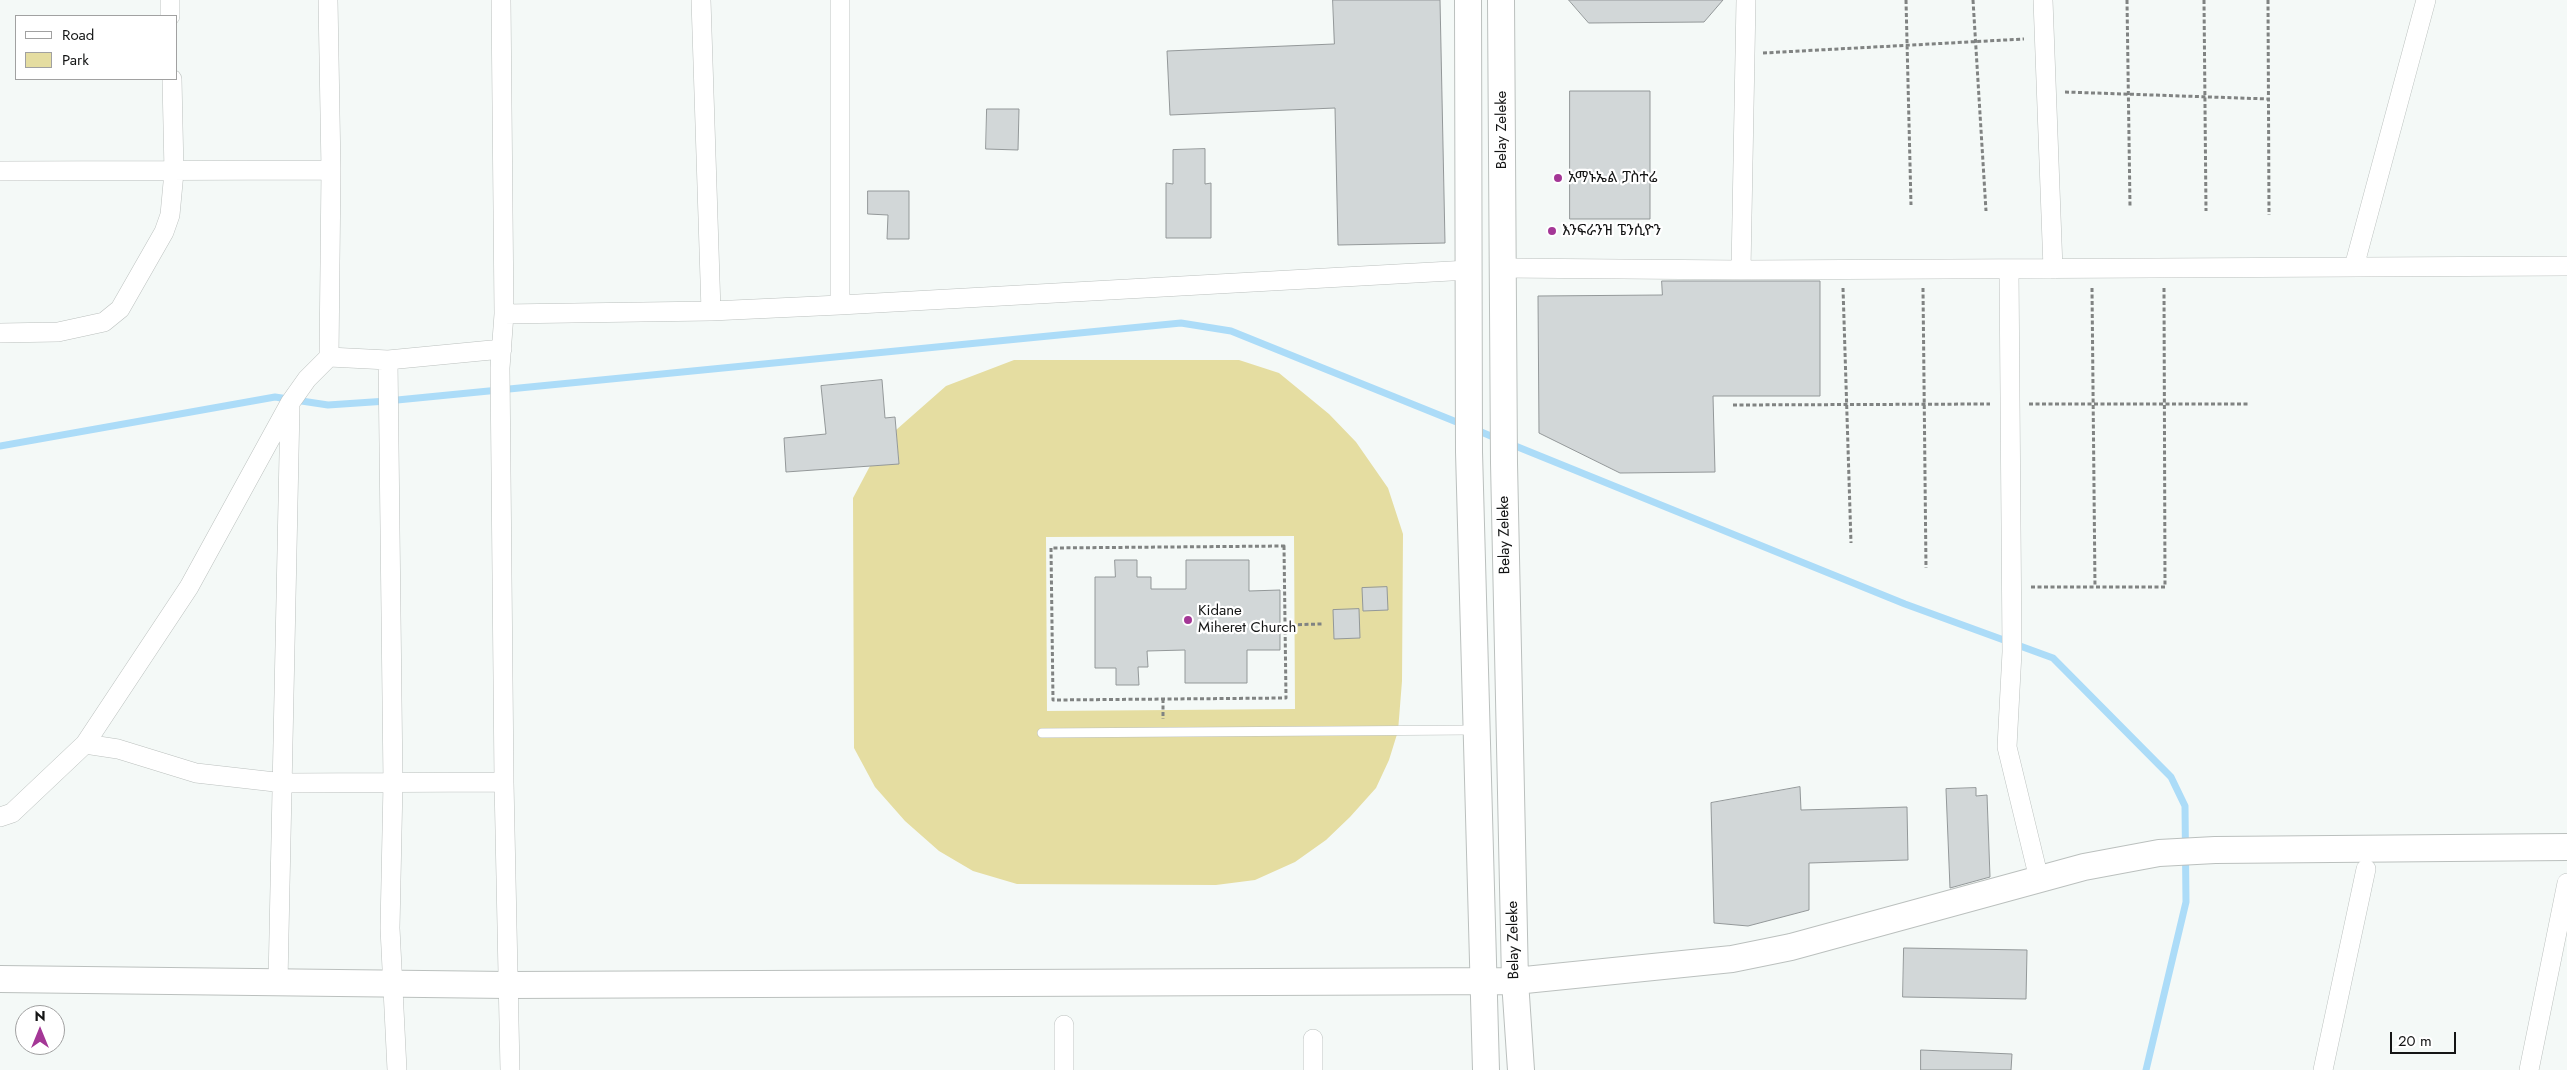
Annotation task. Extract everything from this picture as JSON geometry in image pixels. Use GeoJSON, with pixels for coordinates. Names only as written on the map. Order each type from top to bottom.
{"type":"FeatureCollection","features":[{"type":"Feature","properties":{"kind":"street"},"geometry":{"type":"LineString","coordinates":[[170,0],[170,15]]}},
{"type":"Feature","properties":{"kind":"street"},"geometry":{"type":"LineString","coordinates":[[0,817],[12,813],[85,744],[189,587],[290,403],[307,378],[329,357],[331,170],[328,0]]}},
{"type":"Feature","properties":{"kind":"street"},"geometry":{"type":"LineString","coordinates":[[501,0],[504,314],[500,407],[504,782],[510,1070]]}},
{"type":"Feature","properties":{"kind":"street"},"geometry":{"type":"LineString","coordinates":[[701,0],[711,311]]}},
{"type":"Feature","properties":{"kind":"street"},"geometry":{"type":"LineString","coordinates":[[840,0],[840,306]]}},
{"type":"Feature","properties":{"kind":"street"},"geometry":{"type":"LineString","coordinates":[[1468,0],[1469,452],[1482,982],[1486,1070]]}},
{"type":"Feature","properties":{"kind":"street","name":"Belay Zeleke"},"geometry":{"type":"LineString","coordinates":[[1502,0],[1503,411],[1515,980],[1521,1070]]}},
{"type":"Feature","properties":{"kind":"street"},"geometry":{"type":"LineString","coordinates":[[1741,270],[1746,0]]}},
{"type":"Feature","properties":{"kind":"street"},"geometry":{"type":"LineString","coordinates":[[2043,0],[2053,269]]}},
{"type":"Feature","properties":{"kind":"street"},"geometry":{"type":"LineString","coordinates":[[2354,267],[2426,0]]}},
{"type":"Feature","properties":{"kind":"street"},"geometry":{"type":"LineString","coordinates":[[0,334],[58,332],[104,322],[120,309],[164,232],[170,215],[174,172],[172,80]]}},
{"type":"Feature","properties":{"kind":"street"},"geometry":{"type":"LineString","coordinates":[[0,172],[331,170]]}},
{"type":"Feature","properties":{"kind":"street"},"geometry":{"type":"LineString","coordinates":[[504,314],[711,311],[840,306],[1502,268],[1923,270],[2567,266]]}},
{"type":"Feature","properties":{"kind":"street"},"geometry":{"type":"LineString","coordinates":[[2009,269],[2012,652],[2007,746],[2039,879]]}},
{"type":"Feature","properties":{"kind":"street"},"geometry":{"type":"LineString","coordinates":[[329,357],[388,360],[501,358]]}},
{"type":"Feature","properties":{"kind":"street"},"geometry":{"type":"LineString","coordinates":[[388,360],[392,783],[390,928],[397,1070]]}},
{"type":"Feature","properties":{"kind":"street"},"geometry":{"type":"LineString","coordinates":[[278,982],[284,783],[290,403]]}},
{"type":"Feature","properties":{"kind":"street"},"geometry":{"type":"LineString","coordinates":[[85,744],[118,749],[196,773],[284,783],[504,782]]}},
{"type":"Feature","properties":{"kind":"street"},"geometry":{"type":"LineString","coordinates":[[0,979],[508,985],[1482,982],[1732,959],[1791,947],[2084,867],[2159,853],[2215,850],[2567,847]]}},
{"type":"Feature","properties":{"kind":"street"},"geometry":{"type":"LineString","coordinates":[[2323,1070],[2366,869]]}},
{"type":"Feature","properties":{"kind":"street"},"geometry":{"type":"LineString","coordinates":[[2529,1070],[2567,883]]}},
{"type":"Feature","properties":{"kind":"street"},"geometry":{"type":"LineString","coordinates":[[1064,1025],[1064,1070]]}},
{"type":"Feature","properties":{"kind":"street"},"geometry":{"type":"LineString","coordinates":[[1313,1039],[1313,1070]]}},
{"type":"Feature","properties":{"kind":"lane"},"geometry":{"type":"LineString","coordinates":[[1042,734],[1476,730]]}},
{"type":"Feature","properties":{"kind":"path"},"geometry":{"type":"LineString","coordinates":[[1906,0],[1911,205]]}},
{"type":"Feature","properties":{"kind":"path"},"geometry":{"type":"LineString","coordinates":[[1973,0],[1986,211]]}},
{"type":"Feature","properties":{"kind":"path"},"geometry":{"type":"LineString","coordinates":[[2126,0],[2130,206]]}},
{"type":"Feature","properties":{"kind":"path"},"geometry":{"type":"LineString","coordinates":[[2204,0],[2206,211]]}},
{"type":"Feature","properties":{"kind":"path"},"geometry":{"type":"LineString","coordinates":[[2268,0],[2268,215]]}},
{"type":"Feature","properties":{"kind":"path"},"geometry":{"type":"LineString","coordinates":[[1745,54],[2045,37]]}},
{"type":"Feature","properties":{"kind":"path"},"geometry":{"type":"LineString","coordinates":[[2047,92],[2269,99]]}},
{"type":"Feature","properties":{"kind":"path"},"geometry":{"type":"LineString","coordinates":[[2092,268],[2095,587]]}},
{"type":"Feature","properties":{"kind":"path"},"geometry":{"type":"LineString","coordinates":[[2012,587],[2165,587],[2164,268]]}},
{"type":"Feature","properties":{"kind":"path"},"geometry":{"type":"LineString","coordinates":[[1843,270],[1851,543]]}},
{"type":"Feature","properties":{"kind":"path"},"geometry":{"type":"LineString","coordinates":[[1923,270],[1926,568]]}},
{"type":"Feature","properties":{"kind":"path"},"geometry":{"type":"LineString","coordinates":[[1284,546],[1285,625],[1286,698],[1053,700],[1051,548],[1284,546]]}},
{"type":"Feature","properties":{"kind":"path"},"geometry":{"type":"LineString","coordinates":[[1285,625],[1322,624]]}},
{"type":"Feature","properties":{"kind":"green space"},"geometry":{"type":"Polygon","coordinates":[[[1014,360],[1239,360],[1279,373],[1329,414],[1356,442],[1388,488],[1403,534],[1402,681],[1398,731],[1389,760],[1376,788],[1326,840],[1295,862],[1255,880],[1216,885],[1017,884],[973,871],[939,851],[905,821],[875,787],[854,748],[853,498],[870,466],[899,463],[896,430],[946,386],[1014,360]],[[1294,536],[1046,537],[1047,711],[1295,709],[1294,536]]]}},
{"type":"Feature","properties":{"kind":"building"},"geometry":{"type":"Polygon","coordinates":[[[1333,0],[1440,0],[1445,243],[1338,245],[1335,108],[1170,115],[1167,51],[1334,44],[1333,0]]]}},
{"type":"Feature","properties":{"kind":"building"},"geometry":{"type":"Polygon","coordinates":[[[1569,0],[1723,0],[1704,22],[1589,23],[1569,0]]]}},
{"type":"Feature","properties":{"kind":"building"},"geometry":{"type":"Polygon","coordinates":[[[1570,91],[1650,91],[1650,219],[1570,219],[1570,91]]]}},
{"type":"Feature","properties":{"kind":"building"},"geometry":{"type":"Polygon","coordinates":[[[987,109],[1019,109],[1018,150],[986,149],[987,109]]]}},
{"type":"Feature","properties":{"kind":"building"},"geometry":{"type":"Polygon","coordinates":[[[1205,149],[1205,184],[1211,183],[1211,238],[1166,238],[1166,183],[1173,184],[1173,150],[1205,149]]]}},
{"type":"Feature","properties":{"kind":"building"},"geometry":{"type":"Polygon","coordinates":[[[868,191],[909,191],[909,239],[887,239],[888,215],[868,214],[868,191]]]}},
{"type":"Feature","properties":{"kind":"building"},"geometry":{"type":"Polygon","coordinates":[[[1662,281],[1820,281],[1820,396],[1713,396],[1715,472],[1620,473],[1539,433],[1538,296],[1662,295],[1662,281]]]}},
{"type":"Feature","properties":{"kind":"building"},"geometry":{"type":"Polygon","coordinates":[[[882,380],[885,418],[895,417],[899,464],[786,472],[784,438],[826,434],[821,386],[882,380]]]}},
{"type":"Feature","properties":{"kind":"building","name":"Kidane Miheret Church"},"geometry":{"type":"Polygon","coordinates":[[[1115,560],[1137,560],[1137,577],[1151,577],[1151,589],[1186,589],[1186,560],[1249,560],[1249,591],[1280,590],[1280,650],[1247,650],[1247,683],[1185,683],[1185,650],[1147,651],[1148,667],[1138,667],[1139,685],[1116,685],[1116,668],[1095,668],[1095,577],[1115,577],[1115,560]]]}},
{"type":"Feature","properties":{"kind":"building"},"geometry":{"type":"Polygon","coordinates":[[[1387,587],[1388,610],[1363,611],[1362,588],[1387,587]]]}},
{"type":"Feature","properties":{"kind":"building"},"geometry":{"type":"Polygon","coordinates":[[[1359,609],[1360,638],[1334,639],[1333,610],[1359,609]]]}},
{"type":"Feature","properties":{"kind":"building"},"geometry":{"type":"Polygon","coordinates":[[[1800,787],[1801,810],[1907,807],[1908,860],[1809,863],[1809,910],[1748,926],[1714,923],[1711,803],[1800,787]]]}},
{"type":"Feature","properties":{"kind":"building"},"geometry":{"type":"Polygon","coordinates":[[[1976,788],[1976,796],[1987,795],[1990,877],[1950,888],[1946,789],[1976,788]]]}},
{"type":"Feature","properties":{"kind":"building"},"geometry":{"type":"Polygon","coordinates":[[[1904,948],[2027,950],[2026,999],[1903,997],[1904,948]]]}},
{"type":"Feature","properties":{"kind":"building"},"geometry":{"type":"Polygon","coordinates":[[[1921,1050],[2012,1054],[2011,1070],[1921,1070],[1921,1050]]]}},
{"type":"Feature","properties":{"kind":"waterway"},"geometry":{"type":"LineString","coordinates":[[0,446],[275,397],[328,405],[387,401],[1181,323],[1231,331],[1464,425]]}},
{"type":"Feature","properties":{"kind":"waterway"},"geometry":{"type":"LineString","coordinates":[[1474,429],[1498,439]]}},
{"type":"Feature","properties":{"kind":"waterway"},"geometry":{"type":"LineString","coordinates":[[1508,443],[1905,604],[2053,658],[2171,777],[2185,806],[2186,902],[2146,1070]]}},
{"type":"Feature","properties":{"kind":"place","name":"አማኑኤል ፓስተሬ"},"geometry":{"type":"Point","coordinates":[1558,178]}},
{"type":"Feature","properties":{"kind":"place","name":"እንፍራንዝ ፔንሲዮን"},"geometry":{"type":"Point","coordinates":[1552,231]}},
{"type":"Feature","properties":{"kind":"place","name":"Kidane Miheret Church"},"geometry":{"type":"Point","coordinates":[1188,620]}}]}
